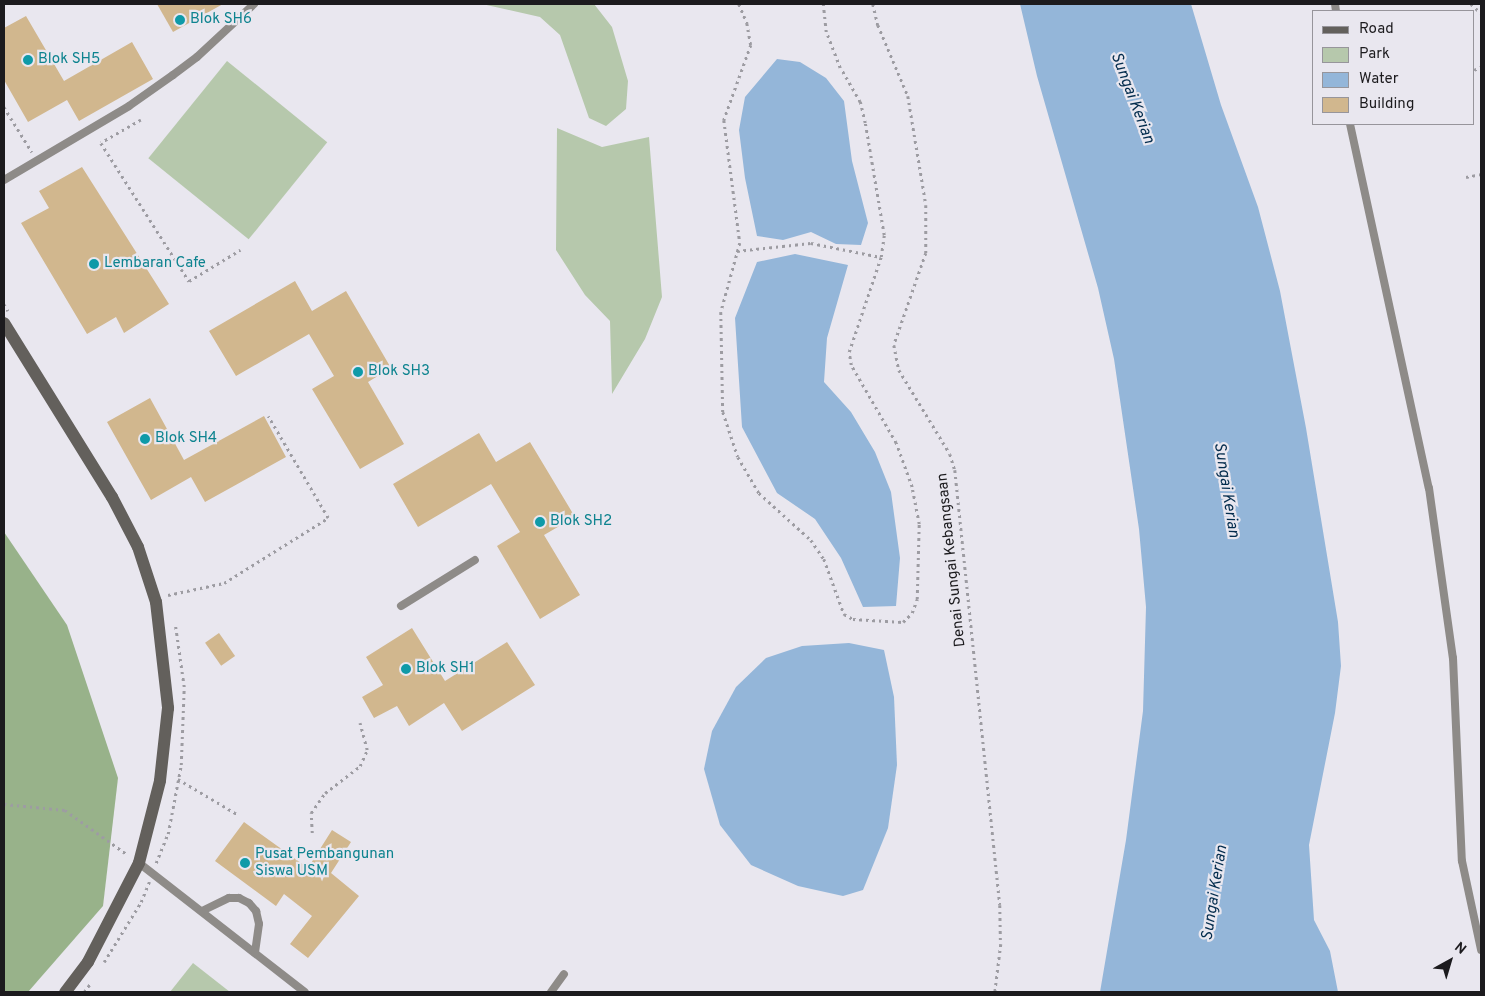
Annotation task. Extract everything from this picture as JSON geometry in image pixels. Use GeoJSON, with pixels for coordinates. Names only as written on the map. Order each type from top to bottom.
{"type":"FeatureCollection","features":[{"type":"Feature","properties":{"kind":"street"},"geometry":{"type":"LineString","coordinates":[[9,321],[112,497],[138,547],[156,602],[168,708],[160,781],[139,863],[88,962],[65,992]]}},
{"type":"Feature","properties":{"kind":"lane"},"geometry":{"type":"LineString","coordinates":[[4,180],[129,106],[174,75],[198,57],[254,4]]}},
{"type":"Feature","properties":{"kind":"lane"},"geometry":{"type":"LineString","coordinates":[[1350,125],[1430,488],[1453,658],[1462,861],[1481,950]]}},
{"type":"Feature","properties":{"kind":"lane"},"geometry":{"type":"LineString","coordinates":[[401,606],[475,560]]}},
{"type":"Feature","properties":{"kind":"lane"},"geometry":{"type":"LineString","coordinates":[[139,863],[202,910],[305,992]]}},
{"type":"Feature","properties":{"kind":"lane"},"geometry":{"type":"LineString","coordinates":[[202,910],[229,898],[239,898],[249,903],[256,911],[259,924],[255,953]]}},
{"type":"Feature","properties":{"kind":"lane"},"geometry":{"type":"LineString","coordinates":[[551,992],[564,974]]}},
{"type":"Feature","properties":{"kind":"path"},"geometry":{"type":"LineString","coordinates":[[738,4],[747,23],[751,46],[724,120],[736,210],[738,251],[721,312],[720,369],[723,412],[738,457],[759,493],[811,540],[820,553],[844,614],[853,619],[903,622],[912,613],[917,599],[919,524],[912,486],[896,443],[851,365],[849,352],[881,257],[884,235],[860,102],[840,68],[826,32],[823,4]]}},
{"type":"Feature","properties":{"kind":"path","name":"Denai Sungai Kebangsaan"},"geometry":{"type":"LineString","coordinates":[[872,4],[878,25],[908,96],[926,206],[926,253],[894,345],[899,370],[950,454],[955,470],[1000,905],[1000,944],[995,992]]}},
{"type":"Feature","properties":{"kind":"path"},"geometry":{"type":"LineString","coordinates":[[1471,4],[1481,13]]}},
{"type":"Feature","properties":{"kind":"path"},"geometry":{"type":"LineString","coordinates":[[1477,9],[1481,7]]}},
{"type":"Feature","properties":{"kind":"path"},"geometry":{"type":"LineString","coordinates":[[4,107],[34,155]]}},
{"type":"Feature","properties":{"kind":"path"},"geometry":{"type":"LineString","coordinates":[[141,120],[101,143],[189,281],[240,250]]}},
{"type":"Feature","properties":{"kind":"path"},"geometry":{"type":"LineString","coordinates":[[1466,177],[1481,174]]}},
{"type":"Feature","properties":{"kind":"path"},"geometry":{"type":"LineString","coordinates":[[738,251],[811,244],[881,257]]}},
{"type":"Feature","properties":{"kind":"path"},"geometry":{"type":"LineString","coordinates":[[4,304],[9,321]]}},
{"type":"Feature","properties":{"kind":"path"},"geometry":{"type":"LineString","coordinates":[[164,586],[167,596],[224,583],[328,518],[268,416]]}},
{"type":"Feature","properties":{"kind":"path"},"geometry":{"type":"LineString","coordinates":[[312,833],[311,813],[325,792],[360,766],[367,750],[360,723]]}},
{"type":"Feature","properties":{"kind":"path"},"geometry":{"type":"LineString","coordinates":[[178,779],[237,814]]}},
{"type":"Feature","properties":{"kind":"path"},"geometry":{"type":"LineString","coordinates":[[4,804],[65,810],[139,863]]}},
{"type":"Feature","properties":{"kind":"green space"},"geometry":{"type":"Polygon","coordinates":[[[482,4],[594,4],[612,27],[628,81],[626,109],[606,126],[589,118],[560,35],[540,17],[482,4]]]}},
{"type":"Feature","properties":{"kind":"green space"},"geometry":{"type":"Polygon","coordinates":[[[227,61],[327,142],[249,239],[148,158],[227,61]]]}},
{"type":"Feature","properties":{"kind":"green space"},"geometry":{"type":"Polygon","coordinates":[[[557,128],[602,147],[649,137],[662,297],[645,339],[612,394],[610,321],[585,295],[556,250],[557,128]]]}},
{"type":"Feature","properties":{"kind":"green space"},"geometry":{"type":"Polygon","coordinates":[[[4,532],[67,625],[118,778],[103,906],[28,992],[4,992],[4,532]]]}},
{"type":"Feature","properties":{"kind":"green space"},"geometry":{"type":"Polygon","coordinates":[[[193,963],[230,992],[170,992],[193,963]]]}},
{"type":"Feature","properties":{"kind":"water","name":"Sungai Kerian"},"geometry":{"type":"Polygon","coordinates":[[[1020,4],[1191,4],[1221,105],[1258,207],[1280,291],[1306,428],[1338,622],[1341,666],[1335,713],[1309,845],[1314,920],[1330,951],[1338,992],[1100,992],[1126,840],[1143,711],[1146,607],[1139,529],[1114,359],[1098,288],[1037,76],[1020,4]]]}},
{"type":"Feature","properties":{"kind":"water"},"geometry":{"type":"Polygon","coordinates":[[[777,59],[800,62],[826,78],[844,101],[852,161],[868,223],[861,245],[836,244],[811,232],[783,240],[757,236],[745,178],[739,130],[745,97],[777,59]]]}},
{"type":"Feature","properties":{"kind":"water"},"geometry":{"type":"Polygon","coordinates":[[[795,254],[848,265],[827,338],[824,382],[851,412],[875,452],[891,492],[900,558],[896,606],[863,607],[841,558],[815,519],[777,493],[742,427],[735,318],[757,262],[795,254]]]}},
{"type":"Feature","properties":{"kind":"water"},"geometry":{"type":"Polygon","coordinates":[[[849,643],[884,650],[894,697],[897,765],[888,828],[863,890],[843,896],[798,886],[751,865],[720,825],[704,769],[712,731],[736,687],[766,658],[802,646],[849,643]]]}},
{"type":"Feature","properties":{"kind":"building","name":"Blok SH6"},"geometry":{"type":"Polygon","coordinates":[[[157,4],[223,4],[173,32],[157,4]]]}},
{"type":"Feature","properties":{"kind":"building","name":"Blok SH5"},"geometry":{"type":"Polygon","coordinates":[[[26,16],[64,81],[132,42],[153,79],[79,121],[67,100],[28,122],[4,80],[4,28],[26,16]]]}},
{"type":"Feature","properties":{"kind":"building","name":"Lembaran Cafe"},"geometry":{"type":"Polygon","coordinates":[[[82,167],[169,304],[124,333],[116,317],[87,334],[21,223],[49,208],[39,191],[82,167]]]}},
{"type":"Feature","properties":{"kind":"building","name":"Blok SH3"},"geometry":{"type":"Polygon","coordinates":[[[295,281],[312,311],[346,291],[391,368],[368,382],[404,444],[360,469],[312,389],[334,376],[309,334],[236,376],[209,331],[295,281]]]}},
{"type":"Feature","properties":{"kind":"building","name":"Blok SH4"},"geometry":{"type":"Polygon","coordinates":[[[150,398],[184,460],[264,416],[286,457],[205,502],[191,477],[151,500],[107,422],[150,398]]]}},
{"type":"Feature","properties":{"kind":"building","name":"Blok SH2"},"geometry":{"type":"Polygon","coordinates":[[[479,433],[496,462],[530,442],[575,517],[544,535],[580,595],[540,619],[497,546],[520,532],[491,484],[418,527],[393,484],[479,433]]]}},
{"type":"Feature","properties":{"kind":"building","name":"Blok SH1"},"geometry":{"type":"Polygon","coordinates":[[[412,628],[445,681],[507,642],[535,685],[462,731],[444,703],[409,726],[397,706],[374,718],[362,697],[383,685],[366,657],[412,628]]]}},
{"type":"Feature","properties":{"kind":"building"},"geometry":{"type":"Polygon","coordinates":[[[219,633],[235,656],[221,666],[205,643],[219,633]]]}},
{"type":"Feature","properties":{"kind":"building"},"geometry":{"type":"Polygon","coordinates":[[[244,822],[308,868],[332,830],[351,842],[331,873],[359,896],[308,958],[290,944],[312,916],[284,894],[276,906],[215,861],[244,822]]]}},
{"type":"Feature","properties":{"kind":"place","name":"Blok SH6"},"geometry":{"type":"Point","coordinates":[180,20]}},
{"type":"Feature","properties":{"kind":"place","name":"Blok SH5"},"geometry":{"type":"Point","coordinates":[28,60]}},
{"type":"Feature","properties":{"kind":"place","name":"Lembaran Cafe"},"geometry":{"type":"Point","coordinates":[94,264]}},
{"type":"Feature","properties":{"kind":"place","name":"Blok SH3"},"geometry":{"type":"Point","coordinates":[358,372]}},
{"type":"Feature","properties":{"kind":"place","name":"Blok SH4"},"geometry":{"type":"Point","coordinates":[145,439]}},
{"type":"Feature","properties":{"kind":"place","name":"Blok SH2"},"geometry":{"type":"Point","coordinates":[540,522]}},
{"type":"Feature","properties":{"kind":"place","name":"Blok SH1"},"geometry":{"type":"Point","coordinates":[406,669]}},
{"type":"Feature","properties":{"kind":"place","name":"Pusat Pembangunan Siswa USM"},"geometry":{"type":"Point","coordinates":[245,863]}}]}
